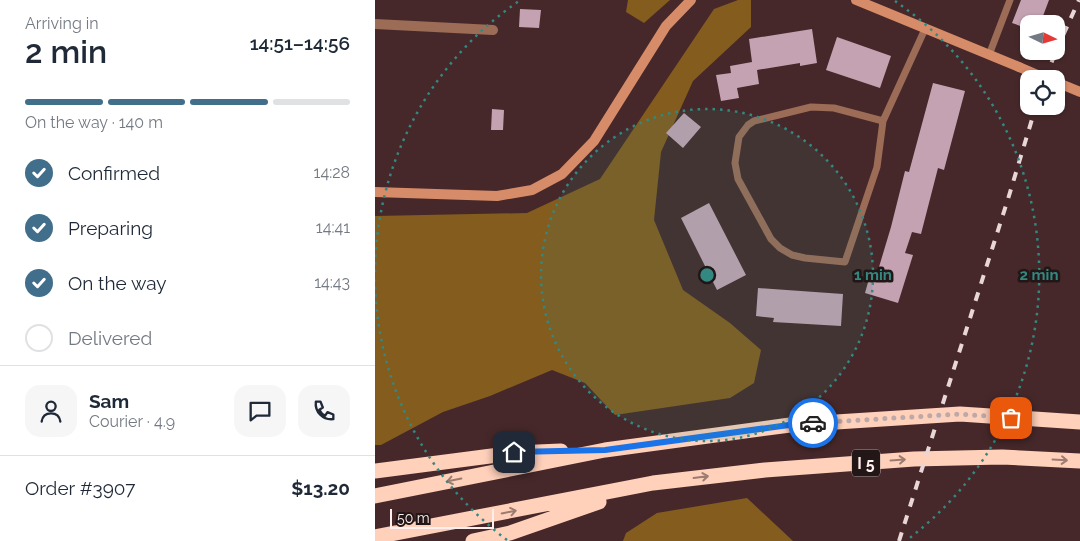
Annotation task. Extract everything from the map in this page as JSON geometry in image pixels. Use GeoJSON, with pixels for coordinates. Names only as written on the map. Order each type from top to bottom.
{"type":"FeatureCollection","features":[{"type":"Feature","properties":{"kind":"highway"},"geometry":{"type":"LineString","coordinates":[[375,496],[605,450],[789,425],[960,414],[1080,422]]}},
{"type":"Feature","properties":{"kind":"highway"},"geometry":{"type":"LineString","coordinates":[[375,471],[514,452],[605,450]]}},
{"type":"Feature","properties":{"kind":"highway","name":"I 5"},"geometry":{"type":"LineString","coordinates":[[375,536],[653,483],[765,470],[914,459],[1002,457],[1080,461]]}},
{"type":"Feature","properties":{"kind":"highway"},"geometry":{"type":"LineString","coordinates":[[473,541],[510,534],[653,483]]}},
{"type":"Feature","properties":{"kind":"street"},"geometry":{"type":"LineString","coordinates":[[375,192],[497,196],[532,190],[563,174],[594,141],[666,26],[691,0]]}},
{"type":"Feature","properties":{"kind":"street"},"geometry":{"type":"LineString","coordinates":[[856,0],[1026,70]]}},
{"type":"Feature","properties":{"kind":"street"},"geometry":{"type":"LineString","coordinates":[[375,24],[493,30]]}},
{"type":"Feature","properties":{"kind":"street"},"geometry":{"type":"LineString","coordinates":[[1065,86],[1078,91]]}},
{"type":"Feature","properties":{"kind":"lane"},"geometry":{"type":"LineString","coordinates":[[989,55],[1010,0]]}},
{"type":"Feature","properties":{"kind":"lane"},"geometry":{"type":"LineString","coordinates":[[883,121],[834,108],[811,107],[754,121],[743,131],[739,137],[735,163],[738,180],[771,239],[780,248],[792,255],[805,258],[845,262],[877,167],[883,121],[925,29]]}},
{"type":"Feature","properties":{"kind":"shaded area"},"geometry":{"type":"Polygon","coordinates":[[[628,0],[670,0],[644,23],[626,12],[628,0]]]}},
{"type":"Feature","properties":{"kind":"shaded area"},"geometry":{"type":"Polygon","coordinates":[[[738,0],[751,0],[751,27],[693,81],[661,152],[654,220],[683,290],[730,323],[761,350],[754,383],[730,398],[615,415],[585,383],[552,370],[490,396],[443,412],[381,445],[375,445],[375,216],[527,213],[600,179],[714,9],[738,0]]]}},
{"type":"Feature","properties":{"kind":"shaded area"},"geometry":{"type":"Polygon","coordinates":[[[747,498],[793,541],[623,541],[626,533],[657,513],[747,498]]]}},
{"type":"Feature","properties":{"kind":"building"},"geometry":{"type":"Polygon","coordinates":[[[1021,0],[1049,0],[1043,15],[1020,15],[1020,26],[1012,23],[1021,0]]]}},
{"type":"Feature","properties":{"kind":"building"},"geometry":{"type":"Polygon","coordinates":[[[520,9],[541,10],[539,28],[519,27],[520,9]]]}},
{"type":"Feature","properties":{"kind":"building"},"geometry":{"type":"Polygon","coordinates":[[[812,29],[817,63],[800,66],[800,63],[757,70],[759,84],[737,88],[739,98],[721,101],[716,75],[731,73],[730,66],[752,62],[749,39],[812,29]]]}},
{"type":"Feature","properties":{"kind":"building"},"geometry":{"type":"Polygon","coordinates":[[[837,37],[891,56],[880,88],[826,70],[837,37]]]}},
{"type":"Feature","properties":{"kind":"building"},"geometry":{"type":"Polygon","coordinates":[[[933,83],[965,91],[944,170],[938,168],[921,234],[912,232],[905,253],[913,255],[898,303],[865,293],[870,275],[876,277],[905,171],[909,172],[933,83]]]}},
{"type":"Feature","properties":{"kind":"building"},"geometry":{"type":"Polygon","coordinates":[[[492,109],[504,110],[503,130],[491,130],[492,109]]]}},
{"type":"Feature","properties":{"kind":"building"},"geometry":{"type":"Polygon","coordinates":[[[684,113],[701,127],[683,148],[666,133],[684,113]]]}},
{"type":"Feature","properties":{"kind":"building"},"geometry":{"type":"Polygon","coordinates":[[[709,203],[746,275],[717,290],[681,218],[709,203]]]}},
{"type":"Feature","properties":{"kind":"building"},"geometry":{"type":"Polygon","coordinates":[[[758,288],[843,294],[841,326],[773,322],[774,318],[756,316],[758,288]]]}},
{"type":"Feature","properties":{"kind":"railway"},"geometry":{"type":"LineString","coordinates":[[1065,31],[1079,0]]}},
{"type":"Feature","properties":{"kind":"railway"},"geometry":{"type":"LineString","coordinates":[[1049,70],[1052,60]]}},
{"type":"Feature","properties":{"kind":"railway"},"geometry":{"type":"LineString","coordinates":[[899,541],[1033,115]]}},
{"type":"Feature","properties":{"kind":"way so far"},"geometry":{"type":"LineString","coordinates":[[813,423],[960,414],[1011,418]]}},
{"type":"Feature","properties":{"kind":"route"},"geometry":{"type":"LineString","coordinates":[[514,452],[605,450],[813,423]]}}]}
